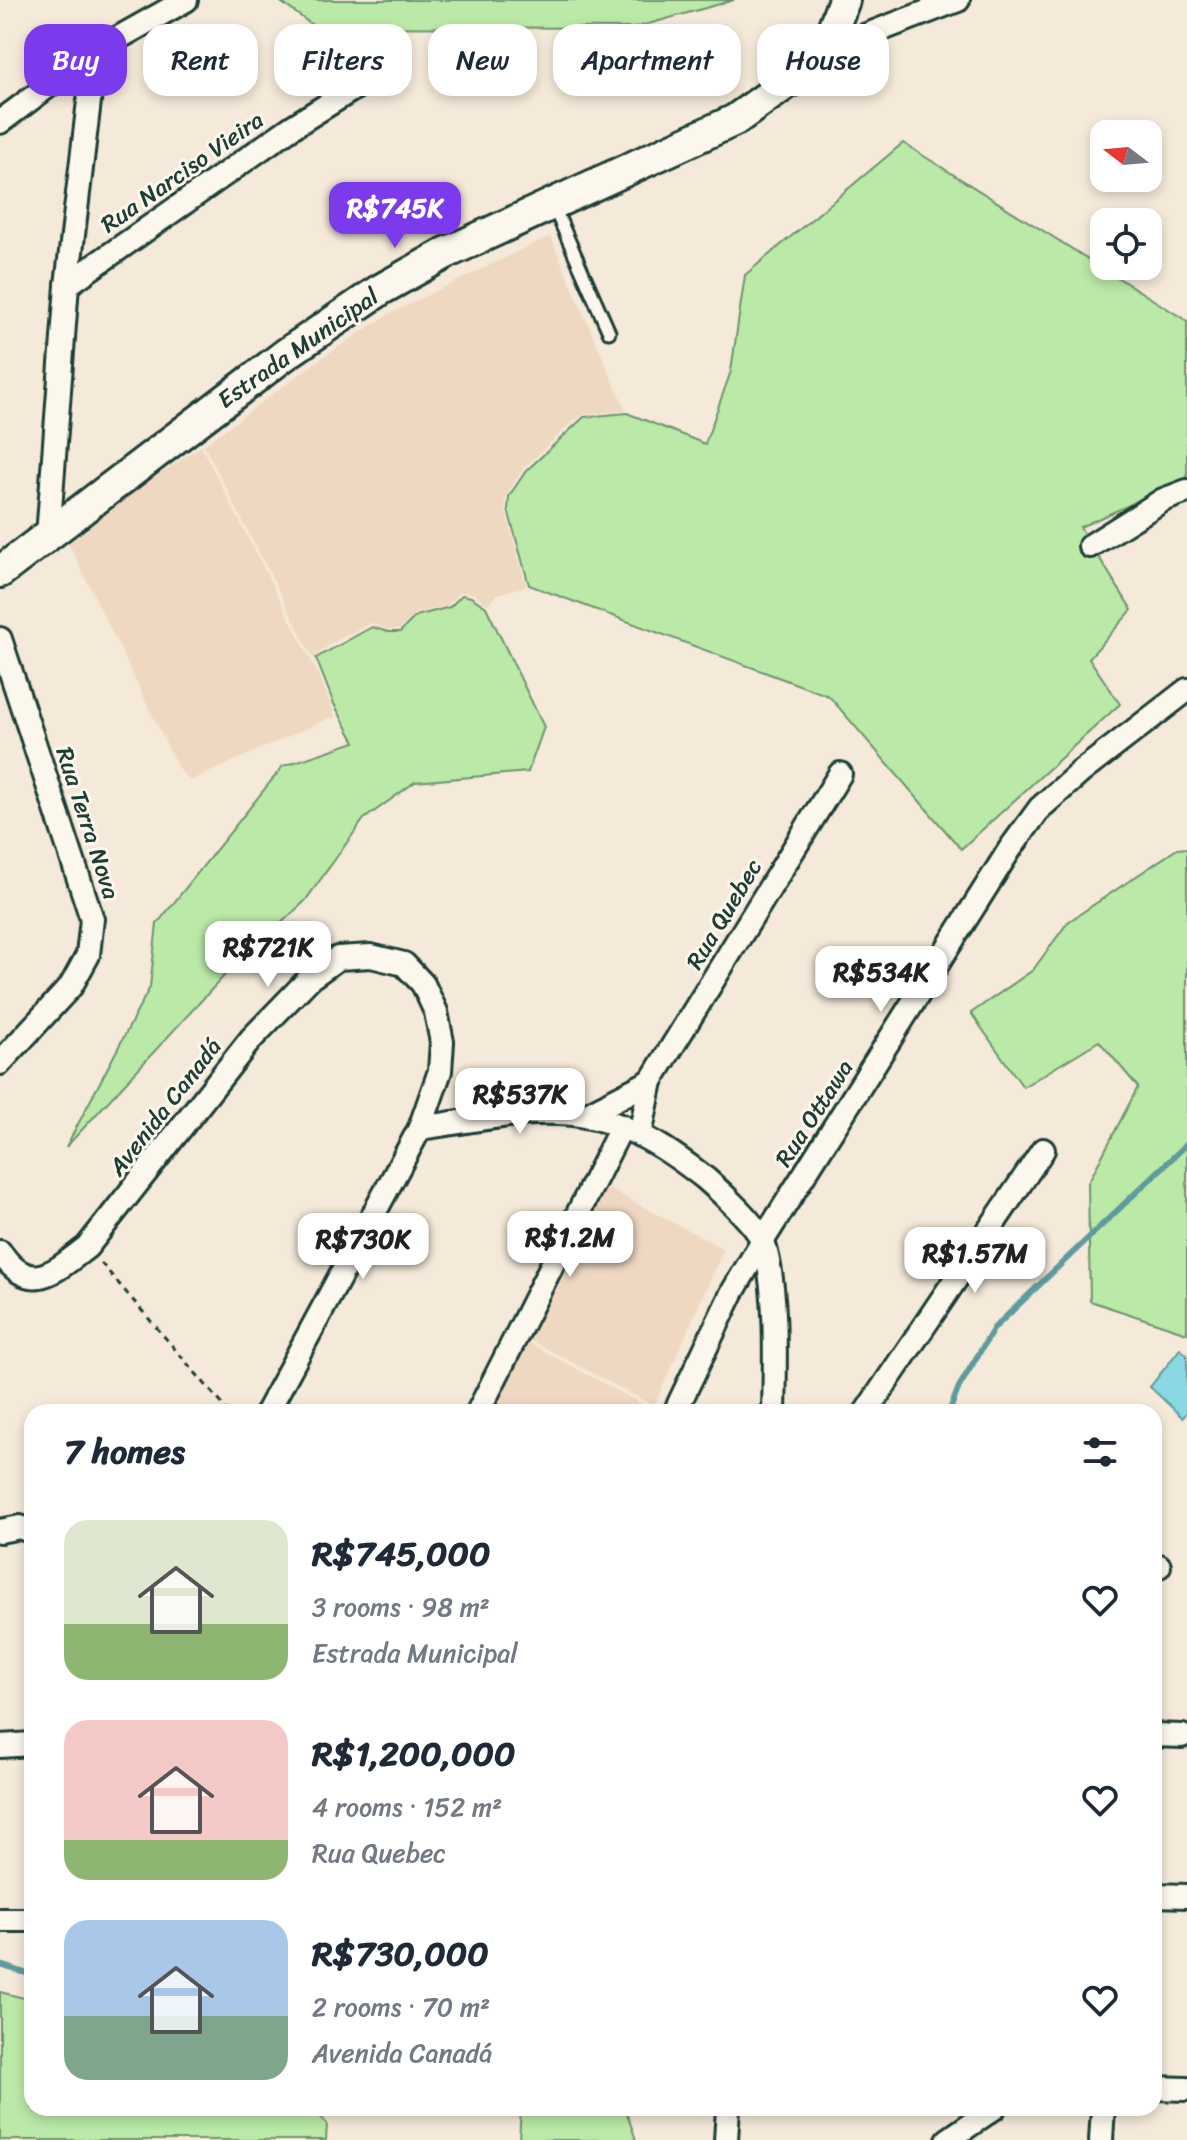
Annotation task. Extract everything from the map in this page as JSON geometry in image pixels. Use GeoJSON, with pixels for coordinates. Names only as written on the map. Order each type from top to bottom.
{"type":"FeatureCollection","features":[{"type":"Feature","properties":{"kind":"main road","name":"Estrada Municipal"},"geometry":{"type":"LineString","coordinates":[[835,24],[844,0]]}},
{"type":"Feature","properties":{"kind":"main road","name":"Estrada Municipal"},"geometry":{"type":"LineString","coordinates":[[0,572],[330,322],[446,253],[735,120],[769,96]]}},
{"type":"Feature","properties":{"kind":"street"},"geometry":{"type":"LineString","coordinates":[[127,33],[186,0]]}},
{"type":"Feature","properties":{"kind":"street"},"geometry":{"type":"LineString","coordinates":[[889,26],[958,0]]}},
{"type":"Feature","properties":{"kind":"street"},"geometry":{"type":"LineString","coordinates":[[0,122],[35,96]]}},
{"type":"Feature","properties":{"kind":"street"},"geometry":{"type":"LineString","coordinates":[[48,536],[67,285],[90,96]]}},
{"type":"Feature","properties":{"kind":"street","name":"Rua Narciso Vieira"},"geometry":{"type":"LineString","coordinates":[[67,285],[292,127],[342,96]]}},
{"type":"Feature","properties":{"kind":"street"},"geometry":{"type":"LineString","coordinates":[[1090,546],[1163,500],[1187,491]]}},
{"type":"Feature","properties":{"kind":"street","name":"Rua Terra Nova"},"geometry":{"type":"LineString","coordinates":[[0,639],[92,919],[88,955],[71,986],[5,1057]]}},
{"type":"Feature","properties":{"kind":"street","name":"Rua Ottawa"},"geometry":{"type":"LineString","coordinates":[[679,1404],[732,1293],[763,1240],[1010,849],[1040,808],[1082,771],[1187,690]]}},
{"type":"Feature","properties":{"kind":"street","name":"Rua Quebec"},"geometry":{"type":"LineString","coordinates":[[482,1404],[631,1130],[651,1081],[840,774]]}},
{"type":"Feature","properties":{"kind":"street","name":"Avenida Canadá"},"geometry":{"type":"LineString","coordinates":[[0,1252],[19,1273],[43,1277],[87,1247],[251,1039],[310,978],[338,958],[371,956],[404,964],[423,984],[436,1012],[442,1042],[440,1071],[420,1128],[271,1404]]}},
{"type":"Feature","properties":{"kind":"street"},"geometry":{"type":"LineString","coordinates":[[587,1114],[651,1081]]}},
{"type":"Feature","properties":{"kind":"street"},"geometry":{"type":"LineString","coordinates":[[420,1128],[520,1113],[587,1114],[631,1130],[720,1191],[763,1240],[771,1296],[774,1404]]}},
{"type":"Feature","properties":{"kind":"street"},"geometry":{"type":"LineString","coordinates":[[871,1404],[1043,1150]]}},
{"type":"Feature","properties":{"kind":"street"},"geometry":{"type":"LineString","coordinates":[[0,1513],[17,1530]]}},
{"type":"Feature","properties":{"kind":"street"},"geometry":{"type":"LineString","coordinates":[[1162,1735],[1182,1736]]}},
{"type":"Feature","properties":{"kind":"street"},"geometry":{"type":"LineString","coordinates":[[0,1746],[24,1744]]}},
{"type":"Feature","properties":{"kind":"street"},"geometry":{"type":"LineString","coordinates":[[1162,1895],[1187,1896]]}},
{"type":"Feature","properties":{"kind":"street"},"geometry":{"type":"LineString","coordinates":[[0,1920],[24,1920]]}},
{"type":"Feature","properties":{"kind":"street"},"geometry":{"type":"LineString","coordinates":[[1162,2088],[1187,2089]]}},
{"type":"Feature","properties":{"kind":"street"},"geometry":{"type":"LineString","coordinates":[[726,2140],[728,2116]]}},
{"type":"Feature","properties":{"kind":"street"},"geometry":{"type":"LineString","coordinates":[[948,2140],[982,2116]]}},
{"type":"Feature","properties":{"kind":"street"},"geometry":{"type":"LineString","coordinates":[[1101,2140],[1102,2116]]}},
{"type":"Feature","properties":{"kind":"lane"},"geometry":{"type":"LineString","coordinates":[[553,205],[609,332]]}},
{"type":"Feature","properties":{"kind":"path"},"geometry":{"type":"LineString","coordinates":[[87,1247],[222,1404]]}},
{"type":"Feature","properties":{"kind":"shaded area"},"geometry":{"type":"Polygon","coordinates":[[[550,236],[626,411],[585,414],[572,422],[523,469],[506,496],[505,509],[526,586],[497,594],[487,605],[474,593],[460,592],[448,605],[415,614],[400,629],[388,630],[371,623],[332,643],[313,658],[204,445],[323,357],[389,314],[550,236]]]}},
{"type":"Feature","properties":{"kind":"shaded area"},"geometry":{"type":"Polygon","coordinates":[[[201,446],[320,678],[336,718],[329,718],[190,781],[178,768],[66,538],[201,446]]]}},
{"type":"Feature","properties":{"kind":"shaded area"},"geometry":{"type":"Polygon","coordinates":[[[605,1187],[724,1249],[655,1404],[530,1340],[605,1187]]]}},
{"type":"Feature","properties":{"kind":"shaded area"},"geometry":{"type":"Polygon","coordinates":[[[529,1343],[642,1404],[497,1404],[529,1343]]]}},
{"type":"Feature","properties":{"kind":"green space"},"geometry":{"type":"Polygon","coordinates":[[[278,0],[734,0],[648,24],[553,24],[553,28],[537,28],[537,24],[428,24],[428,27],[412,27],[412,24],[311,24],[278,0]]]}},
{"type":"Feature","properties":{"kind":"green space"},"geometry":{"type":"Polygon","coordinates":[[[903,143],[1090,260],[1090,280],[1122,280],[1187,321],[1187,479],[1080,527],[1132,610],[1089,658],[1120,704],[961,849],[829,696],[529,585],[508,510],[509,496],[526,471],[584,417],[627,413],[705,444],[731,371],[745,275],[903,143]]]}},
{"type":"Feature","properties":{"kind":"green space"},"geometry":{"type":"Polygon","coordinates":[[[462,595],[486,607],[544,727],[528,772],[415,782],[364,819],[305,901],[224,976],[66,1147],[150,987],[157,924],[283,766],[355,742],[334,704],[316,658],[372,627],[400,632],[416,616],[450,607],[462,595]]]}},
{"type":"Feature","properties":{"kind":"green space"},"geometry":{"type":"Polygon","coordinates":[[[1187,848],[1187,1333],[1090,1301],[1088,1183],[1138,1087],[1099,1041],[1023,1087],[971,1013],[1033,970],[1068,922],[1177,849],[1187,848]]]}},
{"type":"Feature","properties":{"kind":"green space"},"geometry":{"type":"Polygon","coordinates":[[[0,1992],[24,1998],[24,2116],[320,2116],[327,2124],[326,2140],[0,2140],[0,1992]]]}},
{"type":"Feature","properties":{"kind":"green space"},"geometry":{"type":"Polygon","coordinates":[[[520,2116],[628,2116],[636,2140],[519,2140],[520,2116]]]}},
{"type":"Feature","properties":{"kind":"water"},"geometry":{"type":"Polygon","coordinates":[[[1180,1349],[1187,1355],[1187,1412],[1183,1418],[1150,1387],[1180,1349]]]}},
{"type":"Feature","properties":{"kind":"waterway"},"geometry":{"type":"LineString","coordinates":[[952,1404],[994,1328],[1187,1144]]}},
{"type":"Feature","properties":{"kind":"waterway"},"geometry":{"type":"LineString","coordinates":[[0,1965],[24,1972]]}}]}
